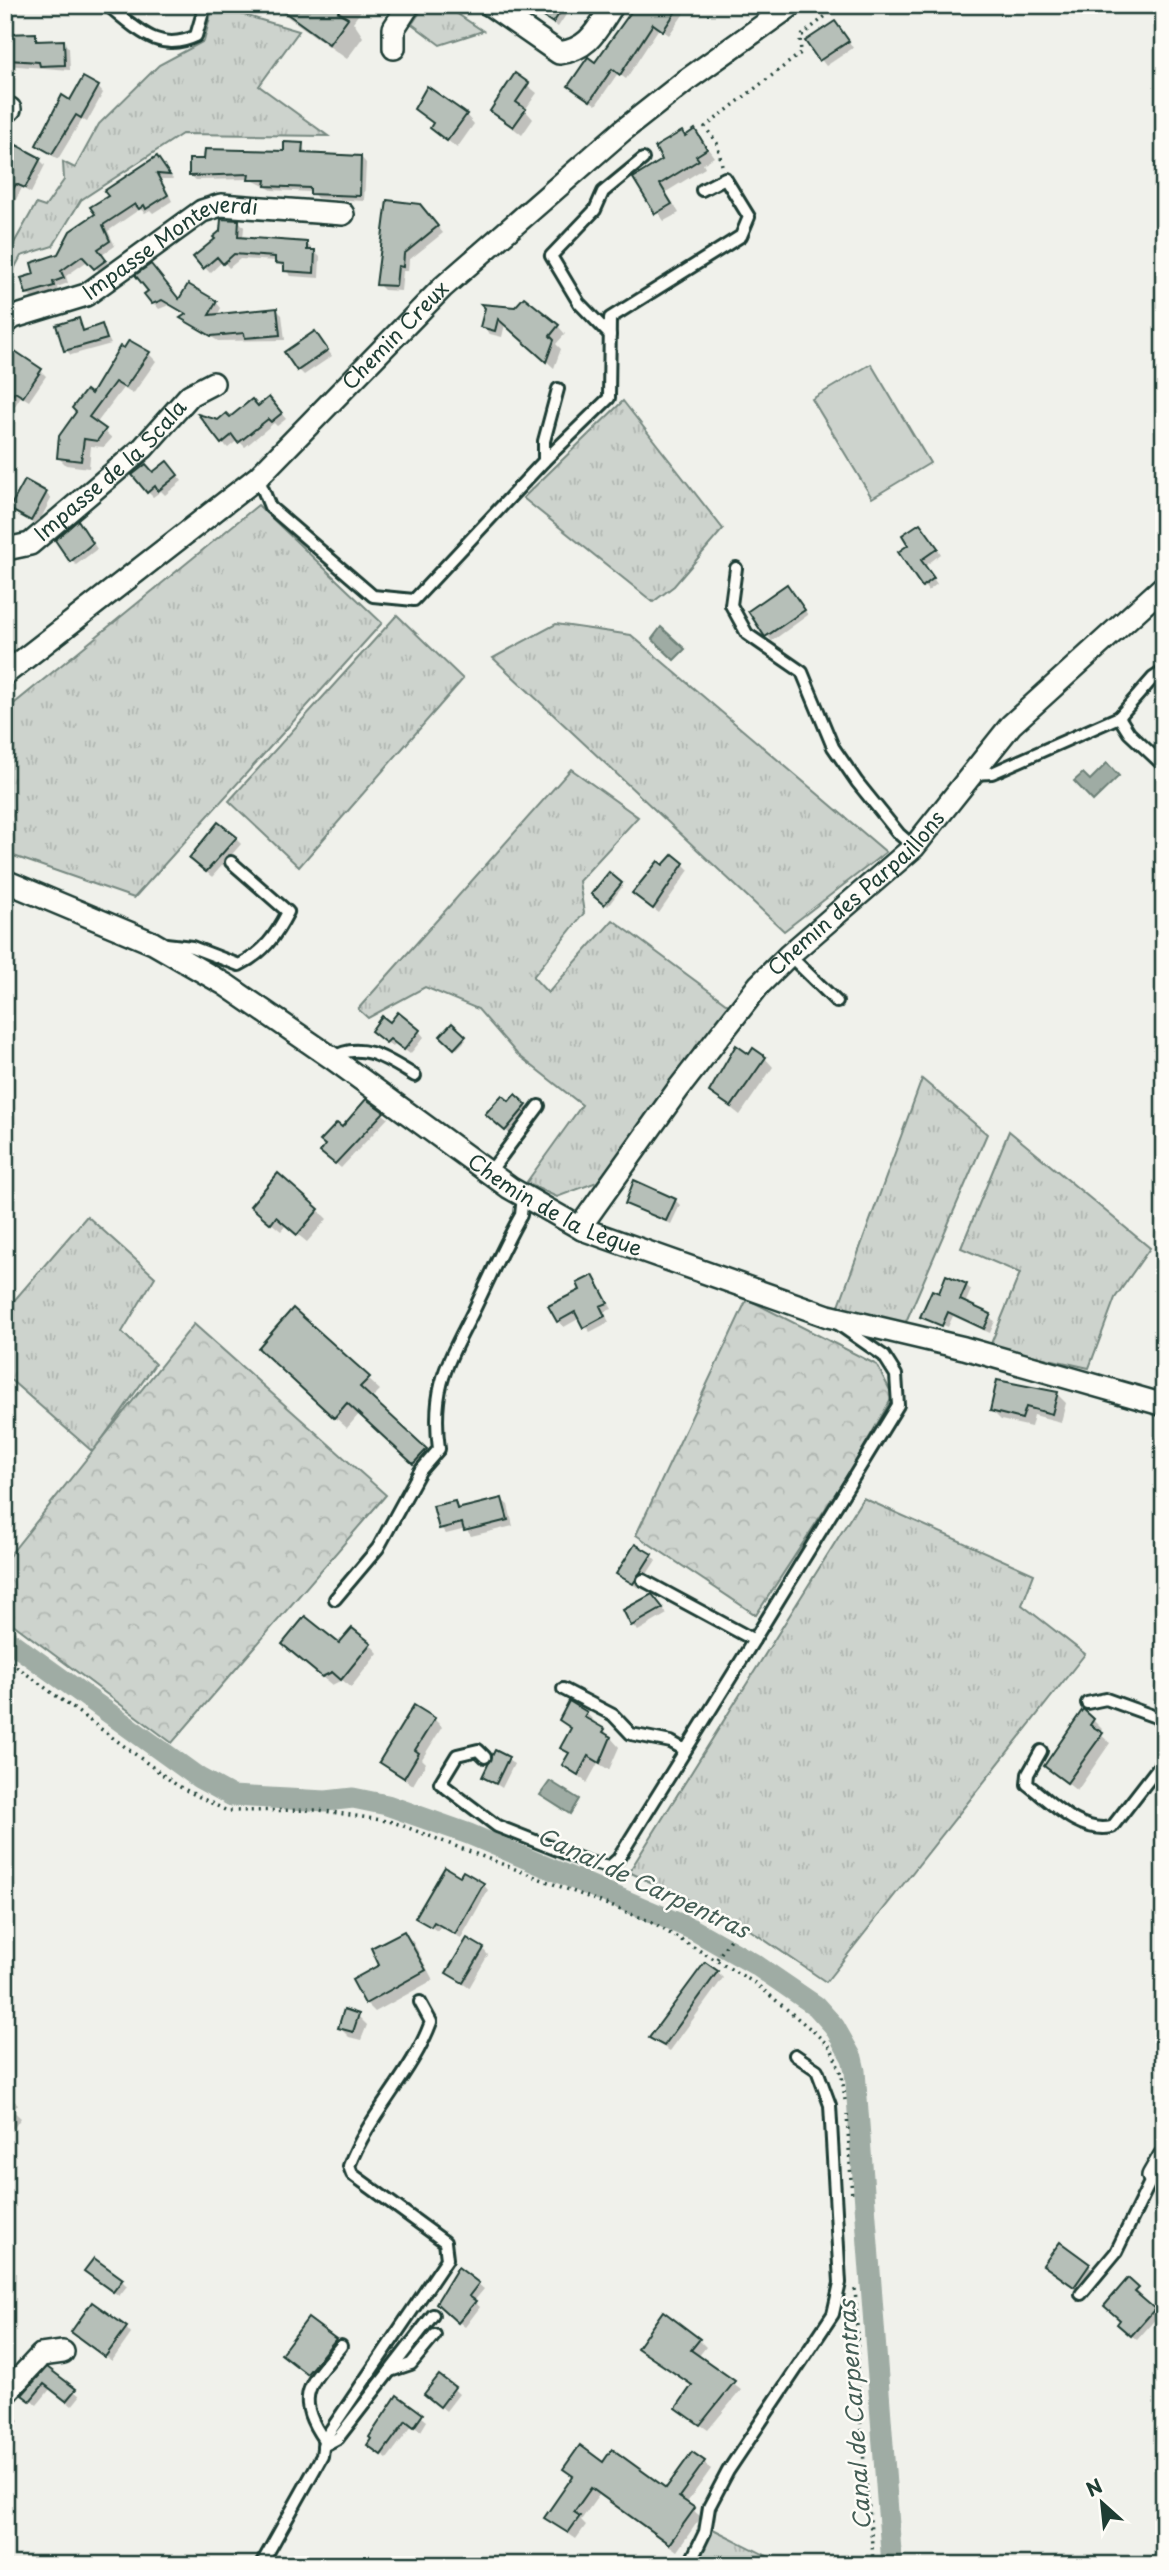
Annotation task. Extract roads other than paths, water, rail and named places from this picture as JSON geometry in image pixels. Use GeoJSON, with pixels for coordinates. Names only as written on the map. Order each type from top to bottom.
{"type":"FeatureCollection","features":[{"type":"Feature","properties":{"kind":"street"},"geometry":{"type":"LineString","coordinates":[[394,48],[394,28],[409,5]]}},
{"type":"Feature","properties":{"kind":"street"},"geometry":{"type":"LineString","coordinates":[[494,6],[559,53],[576,51],[588,42],[613,5]]}},
{"type":"Feature","properties":{"kind":"street","name":"Chemin Creux"},"geometry":{"type":"LineString","coordinates":[[5,674],[258,477],[443,286],[622,131],[688,79],[792,5]]}},
{"type":"Feature","properties":{"kind":"street","name":"Impasse Monteverdi"},"geometry":{"type":"LineString","coordinates":[[5,323],[14,317],[86,295],[202,211],[221,205],[343,214]]}},
{"type":"Feature","properties":{"kind":"street","name":"Impasse de la Scala"},"geometry":{"type":"LineString","coordinates":[[5,546],[11,548],[30,544],[143,448],[190,394],[213,383]]}},
{"type":"Feature","properties":{"kind":"street","name":"Chemin des Parpaillons"},"geometry":{"type":"LineString","coordinates":[[582,1229],[585,1220],[679,1088],[759,985],[789,955],[914,847],[1011,725],[1164,586]]}},
{"type":"Feature","properties":{"kind":"street","name":"Chemin de la Lègue"},"geometry":{"type":"LineString","coordinates":[[5,881],[152,943],[226,985],[523,1196],[582,1229],[828,1317],[964,1348],[1164,1405]]}},
{"type":"Feature","properties":{"kind":"street"},"geometry":{"type":"LineString","coordinates":[[1153,2176],[1164,2157]]}},
{"type":"Feature","properties":{"kind":"street"},"geometry":{"type":"LineString","coordinates":[[5,2394],[41,2355],[63,2351]]}},
{"type":"Feature","properties":{"kind":"lane"},"geometry":{"type":"LineString","coordinates":[[107,5],[161,43],[178,44],[196,36],[205,5]]}},
{"type":"Feature","properties":{"kind":"lane"},"geometry":{"type":"LineString","coordinates":[[610,335],[579,303],[551,256],[595,209],[603,192],[643,159]]}},
{"type":"Feature","properties":{"kind":"lane"},"geometry":{"type":"LineString","coordinates":[[258,477],[270,507],[373,596],[414,600],[544,461],[608,398],[610,318],[741,236],[748,217],[725,178],[702,190]]}},
{"type":"Feature","properties":{"kind":"lane"},"geometry":{"type":"LineString","coordinates":[[544,461],[544,441],[558,389]]}},
{"type":"Feature","properties":{"kind":"lane"},"geometry":{"type":"LineString","coordinates":[[736,568],[731,605],[747,634],[802,671],[833,747],[874,803],[914,847]]}},
{"type":"Feature","properties":{"kind":"lane"},"geometry":{"type":"LineString","coordinates":[[972,774],[992,773],[1119,717],[1153,678],[1164,671]]}},
{"type":"Feature","properties":{"kind":"lane"},"geometry":{"type":"LineString","coordinates":[[1119,717],[1129,733],[1164,766]]}},
{"type":"Feature","properties":{"kind":"lane"},"geometry":{"type":"LineString","coordinates":[[152,943],[192,947],[239,965],[255,957],[276,936],[288,912],[231,862]]}},
{"type":"Feature","properties":{"kind":"lane"},"geometry":{"type":"LineString","coordinates":[[789,955],[837,1002]]}},
{"type":"Feature","properties":{"kind":"lane"},"geometry":{"type":"LineString","coordinates":[[332,1058],[342,1051],[356,1049],[379,1055],[415,1076]]}},
{"type":"Feature","properties":{"kind":"lane"},"geometry":{"type":"LineString","coordinates":[[489,1172],[539,1106]]}},
{"type":"Feature","properties":{"kind":"lane"},"geometry":{"type":"LineString","coordinates":[[335,1600],[378,1548],[420,1471],[439,1449],[435,1422],[446,1362],[521,1215],[523,1196]]}},
{"type":"Feature","properties":{"kind":"lane"},"geometry":{"type":"LineString","coordinates":[[485,1757],[478,1749],[457,1755],[440,1783],[497,1826],[588,1863],[609,1867],[618,1859],[898,1405],[896,1375],[884,1356],[828,1317]]}},
{"type":"Feature","properties":{"kind":"lane"},"geometry":{"type":"LineString","coordinates":[[643,1580],[754,1640]]}},
{"type":"Feature","properties":{"kind":"lane"},"geometry":{"type":"LineString","coordinates":[[563,1689],[613,1716],[631,1734],[671,1742],[685,1750]]}},
{"type":"Feature","properties":{"kind":"lane"},"geometry":{"type":"LineString","coordinates":[[1087,1703],[1106,1699],[1164,1720]]}},
{"type":"Feature","properties":{"kind":"lane"},"geometry":{"type":"LineString","coordinates":[[1041,1751],[1028,1774],[1027,1784],[1078,1822],[1097,1830],[1112,1827],[1164,1760]]}},
{"type":"Feature","properties":{"kind":"lane"},"geometry":{"type":"LineString","coordinates":[[261,2565],[323,2456],[324,2443],[447,2259],[445,2242],[352,2174],[349,2166],[358,2142],[423,2045],[431,2022],[420,2002]]}},
{"type":"Feature","properties":{"kind":"lane"},"geometry":{"type":"LineString","coordinates":[[690,2565],[705,2532],[709,2507],[751,2437],[833,2314],[840,2283],[831,2105],[817,2070],[795,2055]]}},
{"type":"Feature","properties":{"kind":"lane"},"geometry":{"type":"LineString","coordinates":[[1081,2294],[1116,2252],[1153,2176]]}},
{"type":"Feature","properties":{"kind":"lane"},"geometry":{"type":"LineString","coordinates":[[324,2443],[338,2438],[433,2315]]}},
{"type":"Feature","properties":{"kind":"lane"},"geometry":{"type":"LineString","coordinates":[[388,2372],[411,2364],[435,2335]]}},
{"type":"Feature","properties":{"kind":"lane"},"geometry":{"type":"LineString","coordinates":[[324,2443],[308,2410],[309,2386],[341,2346]]}},
{"type":"Feature","properties":{"kind":"waterway","name":"Canal de Carpentras"},"geometry":{"type":"LineString","coordinates":[[5,1638],[199,1778],[232,1796],[326,1801],[353,1798],[387,1805],[469,1834],[694,1930],[756,1965],[816,2006],[834,2026],[852,2058],[855,2071],[892,2565]]}}]}
